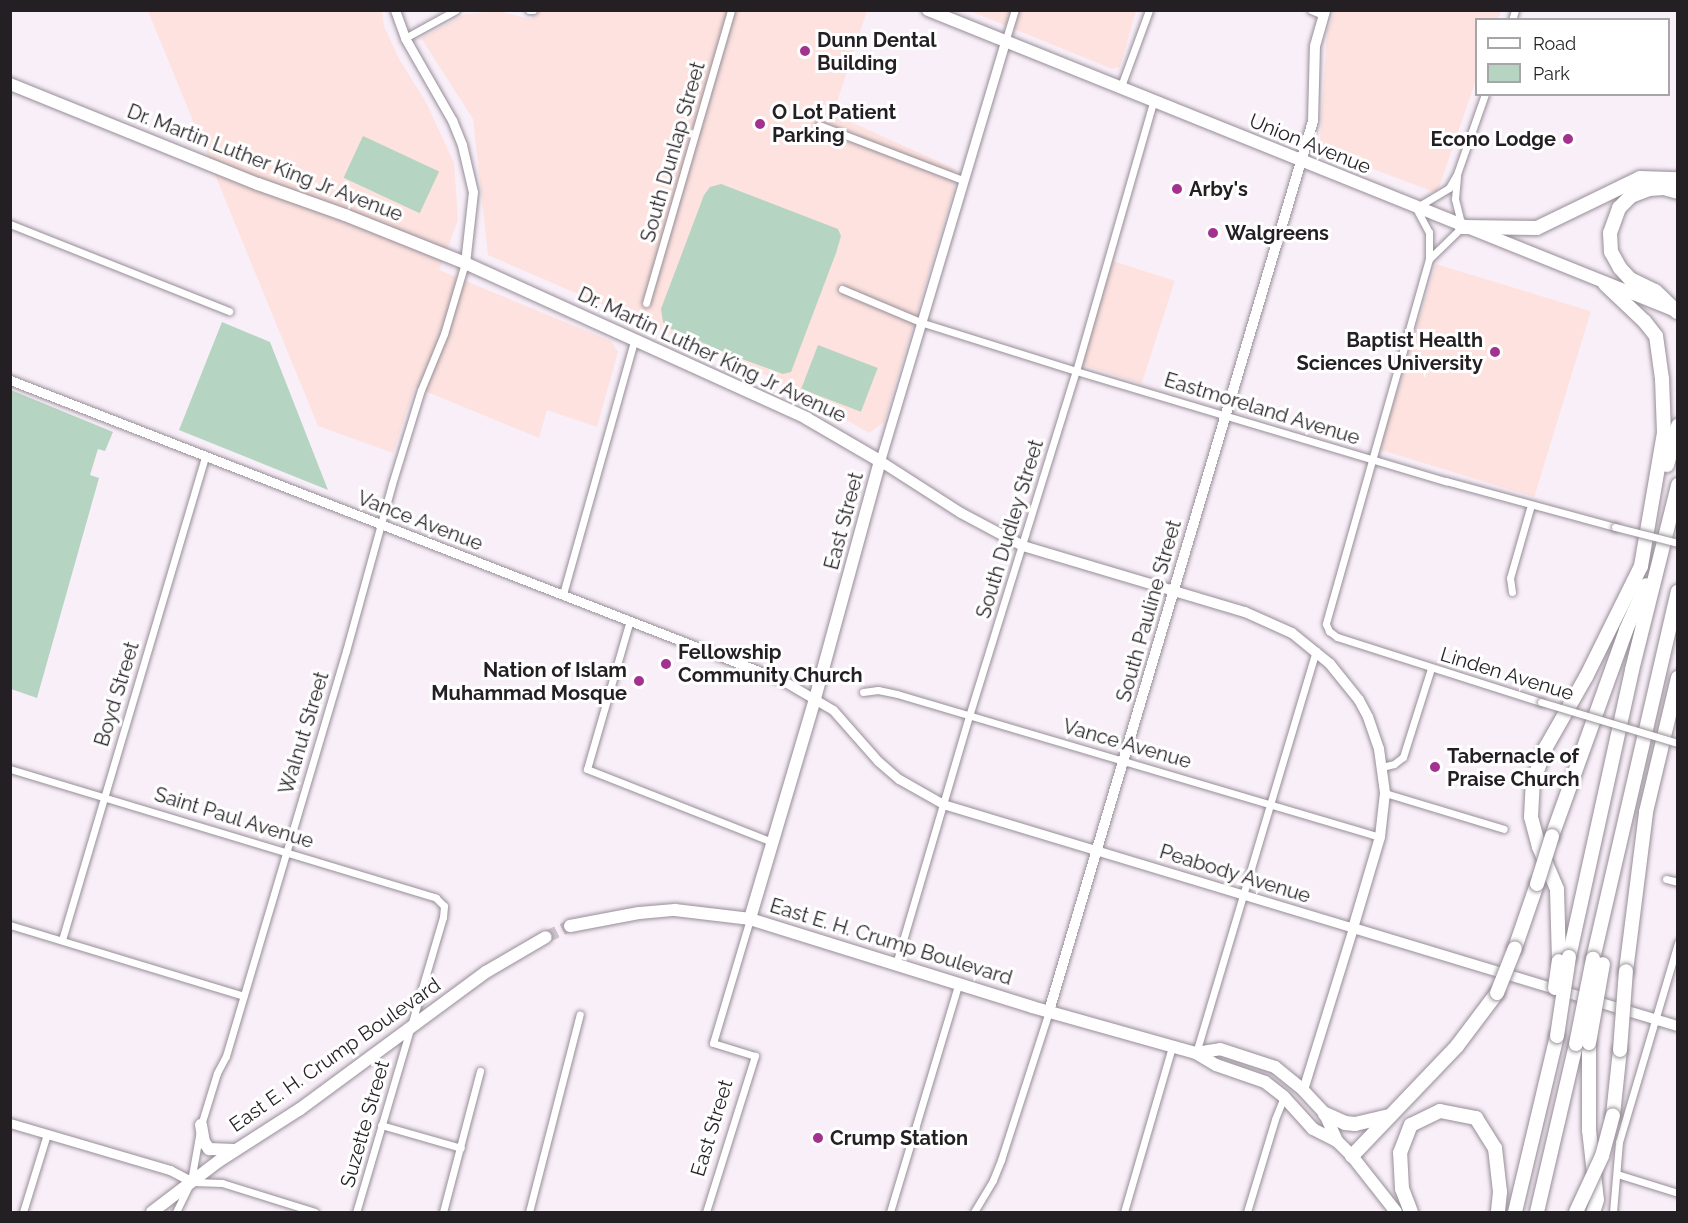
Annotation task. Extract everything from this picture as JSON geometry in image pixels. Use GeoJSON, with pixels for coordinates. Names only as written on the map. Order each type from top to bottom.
{"type":"FeatureCollection","features":[{"type":"Feature","properties":{"kind":"highway"},"geometry":{"type":"LineString","coordinates":[[1462,227],[1537,228],[1634,181],[1651,178],[1677,179]]}},
{"type":"Feature","properties":{"kind":"highway"},"geometry":{"type":"LineString","coordinates":[[1677,192],[1664,188],[1649,189],[1631,196],[1619,208],[1610,233],[1611,252],[1620,268],[1630,279],[1655,291],[1677,312]]}},
{"type":"Feature","properties":{"kind":"highway"},"geometry":{"type":"LineString","coordinates":[[1564,959],[1557,889],[1539,847],[1531,817],[1533,782],[1546,747],[1586,677],[1641,566],[1652,514],[1664,433],[1658,344],[1652,329],[1605,284]]}},
{"type":"Feature","properties":{"kind":"highway"},"geometry":{"type":"LineString","coordinates":[[1652,514],[1677,426]]}},
{"type":"Feature","properties":{"kind":"highway"},"geometry":{"type":"LineString","coordinates":[[1515,1212],[1537,1120],[1564,959],[1677,485]]}},
{"type":"Feature","properties":{"kind":"highway"},"geometry":{"type":"LineString","coordinates":[[1352,1156],[1457,1046],[1497,993],[1515,948],[1552,836],[1632,614],[1657,562]]}},
{"type":"Feature","properties":{"kind":"highway"},"geometry":{"type":"LineString","coordinates":[[1538,1212],[1582,1044],[1615,867],[1677,592]]}},
{"type":"Feature","properties":{"kind":"highway"},"geometry":{"type":"LineString","coordinates":[[1576,1212],[1602,1156],[1613,1115],[1626,971],[1646,812],[1677,681]]}},
{"type":"Feature","properties":{"kind":"highway"},"geometry":{"type":"LineString","coordinates":[[1582,1044],[1595,1208]]}},
{"type":"Feature","properties":{"kind":"highway"},"geometry":{"type":"LineString","coordinates":[[1411,1212],[1402,1189],[1400,1154],[1411,1125],[1440,1111],[1476,1118],[1495,1148],[1500,1192],[1498,1212]]}},
{"type":"Feature","properties":{"kind":"highway"},"geometry":{"type":"LineString","coordinates":[[1325,1114],[1345,1123],[1355,1124],[1394,1114]]}},
{"type":"Feature","properties":{"kind":"main road","name":"Union Avenue"},"geometry":{"type":"LineString","coordinates":[[928,10],[1120,90],[1677,312]]}},
{"type":"Feature","properties":{"kind":"main road","name":"South Pauline Street"},"geometry":{"type":"LineString","coordinates":[[1048,1011],[1313,121],[1315,46],[1324,13]]}},
{"type":"Feature","properties":{"kind":"main road","name":"Dr. Martin Luther King Jr Avenue"},"geometry":{"type":"LineString","coordinates":[[10,84],[258,184],[345,214],[465,262],[635,338],[806,418],[880,461],[961,513],[1023,546],[1254,615],[1292,633],[1330,664],[1359,700],[1374,732],[1382,767],[1385,794],[1380,837],[1353,928]]}},
{"type":"Feature","properties":{"kind":"main road","name":"East Street"},"geometry":{"type":"LineString","coordinates":[[750,919],[815,699],[880,461]]}},
{"type":"Feature","properties":{"kind":"main road","name":"East E. H. Crump Boulevard"},"geometry":{"type":"LineString","coordinates":[[570,926],[675,910],[750,919],[958,985],[1196,1053],[1216,1065],[1265,1082],[1284,1098],[1313,1129],[1337,1141]]}},
{"type":"Feature","properties":{"kind":"main road","name":"Peabody Avenue"},"geometry":{"type":"LineString","coordinates":[[1353,928],[1677,1026]]}},
{"type":"Feature","properties":{"kind":"main road","name":"East E. H. Crump Boulevard"},"geometry":{"type":"LineString","coordinates":[[152,1212],[235,1150],[300,1109],[486,972],[546,937]]}},
{"type":"Feature","properties":{"kind":"main road","name":"East E. H. Crump Boulevard"},"geometry":{"type":"LineString","coordinates":[[1196,1053],[1220,1049],[1257,1059],[1275,1067],[1303,1090],[1325,1114],[1337,1141]]}},
{"type":"Feature","properties":{"kind":"main road"},"geometry":{"type":"LineString","coordinates":[[201,1125],[204,1142],[209,1149],[235,1150]]}},
{"type":"Feature","properties":{"kind":"main road"},"geometry":{"type":"LineString","coordinates":[[1337,1141],[1352,1156],[1396,1212]]}},
{"type":"Feature","properties":{"kind":"street"},"geometry":{"type":"LineString","coordinates":[[394,10],[405,38],[452,120],[462,145],[473,192],[465,262]]}},
{"type":"Feature","properties":{"kind":"street"},"geometry":{"type":"LineString","coordinates":[[405,38],[456,10]]}},
{"type":"Feature","properties":{"kind":"street","name":"South Dunlap Street"},"geometry":{"type":"LineString","coordinates":[[646,303],[731,10]]}},
{"type":"Feature","properties":{"kind":"street","name":"East Street"},"geometry":{"type":"LineString","coordinates":[[880,461],[962,180],[1015,10]]}},
{"type":"Feature","properties":{"kind":"street"},"geometry":{"type":"LineString","coordinates":[[1120,90],[1149,10]]}},
{"type":"Feature","properties":{"kind":"street"},"geometry":{"type":"LineString","coordinates":[[1311,10],[1324,13]]}},
{"type":"Feature","properties":{"kind":"street"},"geometry":{"type":"LineString","coordinates":[[1371,459],[1429,259],[1429,232],[1416,208],[1449,188],[1457,174],[1484,96]]}},
{"type":"Feature","properties":{"kind":"street","name":"South Dudley Street"},"geometry":{"type":"LineString","coordinates":[[896,964],[969,716],[1076,371],[1153,103]]}},
{"type":"Feature","properties":{"kind":"street"},"geometry":{"type":"LineString","coordinates":[[819,125],[962,180]]}},
{"type":"Feature","properties":{"kind":"street"},"geometry":{"type":"LineString","coordinates":[[1429,259],[1462,227],[1455,199],[1457,174]]}},
{"type":"Feature","properties":{"kind":"street"},"geometry":{"type":"LineString","coordinates":[[10,224],[229,311]]}},
{"type":"Feature","properties":{"kind":"street","name":"Walnut Street"},"geometry":{"type":"LineString","coordinates":[[176,1212],[191,1181],[201,1125],[243,996],[421,390],[434,364],[465,262]]}},
{"type":"Feature","properties":{"kind":"street","name":"Eastmoreland Avenue"},"geometry":{"type":"LineString","coordinates":[[842,289],[920,322],[1076,371],[1531,505],[1677,543]]}},
{"type":"Feature","properties":{"kind":"street"},"geometry":{"type":"LineString","coordinates":[[563,594],[635,338]]}},
{"type":"Feature","properties":{"kind":"street","name":"Vance Avenue"},"geometry":{"type":"LineString","coordinates":[[10,380],[782,680],[815,699]]}},
{"type":"Feature","properties":{"kind":"street","name":"Boyd Street"},"geometry":{"type":"LineString","coordinates":[[62,940],[205,457]]}},
{"type":"Feature","properties":{"kind":"street","name":"Linden Avenue"},"geometry":{"type":"LineString","coordinates":[[1371,459],[1327,620],[1329,631],[1337,637],[1431,668],[1677,743]]}},
{"type":"Feature","properties":{"kind":"street"},"geometry":{"type":"LineString","coordinates":[[1512,592],[1510,578],[1531,505]]}},
{"type":"Feature","properties":{"kind":"street"},"geometry":{"type":"LineString","coordinates":[[630,620],[587,769],[772,842]]}},
{"type":"Feature","properties":{"kind":"street"},"geometry":{"type":"LineString","coordinates":[[1196,1053],[1316,651]]}},
{"type":"Feature","properties":{"kind":"street"},"geometry":{"type":"LineString","coordinates":[[1382,767],[1399,761],[1406,750],[1431,668]]}},
{"type":"Feature","properties":{"kind":"street","name":"Vance Avenue"},"geometry":{"type":"LineString","coordinates":[[863,692],[887,691],[1123,763],[1380,837]]}},
{"type":"Feature","properties":{"kind":"street","name":"Peabody Avenue"},"geometry":{"type":"LineString","coordinates":[[815,699],[833,710],[878,761],[899,779],[943,804],[1353,928]]}},
{"type":"Feature","properties":{"kind":"street","name":"Saint Paul Avenue"},"geometry":{"type":"LineString","coordinates":[[10,768],[436,898],[444,906]]}},
{"type":"Feature","properties":{"kind":"street"},"geometry":{"type":"LineString","coordinates":[[1385,794],[1504,829]]}},
{"type":"Feature","properties":{"kind":"street"},"geometry":{"type":"LineString","coordinates":[[1666,879],[1677,882]]}},
{"type":"Feature","properties":{"kind":"street","name":"Suzette Street"},"geometry":{"type":"LineString","coordinates":[[356,1212],[443,917],[444,906]]}},
{"type":"Feature","properties":{"kind":"street","name":"East Street"},"geometry":{"type":"LineString","coordinates":[[706,1212],[755,1056],[713,1043],[750,919]]}},
{"type":"Feature","properties":{"kind":"street"},"geometry":{"type":"LineString","coordinates":[[10,925],[243,996]]}},
{"type":"Feature","properties":{"kind":"street","name":"Dr. Martin Luther King Jr Avenue"},"geometry":{"type":"LineString","coordinates":[[1303,1090],[1353,928]]}},
{"type":"Feature","properties":{"kind":"street"},"geometry":{"type":"LineString","coordinates":[[1613,1212],[1618,1142],[1677,943]]}},
{"type":"Feature","properties":{"kind":"street"},"geometry":{"type":"LineString","coordinates":[[890,1212],[958,985]]}},
{"type":"Feature","properties":{"kind":"street","name":"South Pauline Street"},"geometry":{"type":"LineString","coordinates":[[974,1212],[993,1180],[1001,1160],[1048,1011]]}},
{"type":"Feature","properties":{"kind":"street"},"geometry":{"type":"LineString","coordinates":[[529,1212],[580,1014]]}},
{"type":"Feature","properties":{"kind":"street"},"geometry":{"type":"LineString","coordinates":[[1124,1212],[1172,1047]]}},
{"type":"Feature","properties":{"kind":"street"},"geometry":{"type":"LineString","coordinates":[[443,1212],[480,1071]]}},
{"type":"Feature","properties":{"kind":"street"},"geometry":{"type":"LineString","coordinates":[[1247,1212],[1275,1119],[1284,1098]]}},
{"type":"Feature","properties":{"kind":"street"},"geometry":{"type":"LineString","coordinates":[[10,1123],[170,1170],[191,1181],[222,1183],[315,1212]]}},
{"type":"Feature","properties":{"kind":"street"},"geometry":{"type":"LineString","coordinates":[[381,1125],[461,1148]]}},
{"type":"Feature","properties":{"kind":"street"},"geometry":{"type":"LineString","coordinates":[[23,1212],[47,1134]]}},
{"type":"Feature","properties":{"kind":"street"},"geometry":{"type":"LineString","coordinates":[[1617,1174],[1677,1193]]}},
{"type":"Feature","properties":{"kind":"shaded area"},"geometry":{"type":"Polygon","coordinates":[[[535,10],[867,11],[833,114],[955,169],[954,189],[884,422],[869,433],[775,379],[488,255],[473,119],[421,38],[466,14],[497,11],[531,19],[535,10]]]}},
{"type":"Feature","properties":{"kind":"shaded area"},"geometry":{"type":"Polygon","coordinates":[[[148,11],[382,11],[384,26],[399,59],[427,104],[454,163],[458,220],[439,270],[611,341],[618,352],[597,427],[547,410],[539,438],[415,387],[393,453],[318,426],[148,11]]]}},
{"type":"Feature","properties":{"kind":"shaded area"},"geometry":{"type":"Polygon","coordinates":[[[970,11],[1136,11],[1120,67],[1112,69],[970,11]]]}},
{"type":"Feature","properties":{"kind":"shaded area"},"geometry":{"type":"Polygon","coordinates":[[[1335,11],[1501,11],[1498,18],[1475,18],[1475,83],[1437,193],[1328,152],[1320,141],[1327,31],[1335,11]]]}},
{"type":"Feature","properties":{"kind":"shaded area"},"geometry":{"type":"Polygon","coordinates":[[[1113,261],[1175,281],[1141,384],[1080,364],[1113,261]]]}},
{"type":"Feature","properties":{"kind":"shaded area","name":"Baptist Health Sciences University"},"geometry":{"type":"Polygon","coordinates":[[[1436,264],[1591,311],[1534,497],[1379,450],[1436,264]]]}},
{"type":"Feature","properties":{"kind":"green space"},"geometry":{"type":"Polygon","coordinates":[[[363,136],[439,171],[420,213],[344,178],[363,136]]]}},
{"type":"Feature","properties":{"kind":"green space"},"geometry":{"type":"Polygon","coordinates":[[[721,184],[838,229],[841,236],[791,372],[783,374],[728,354],[669,328],[663,322],[661,309],[704,195],[710,187],[721,184]]]}},
{"type":"Feature","properties":{"kind":"green space"},"geometry":{"type":"Polygon","coordinates":[[[222,322],[270,342],[328,490],[179,430],[222,322]]]}},
{"type":"Feature","properties":{"kind":"green space"},"geometry":{"type":"Polygon","coordinates":[[[818,345],[878,368],[861,412],[801,389],[818,345]]]}},
{"type":"Feature","properties":{"kind":"green space"},"geometry":{"type":"Polygon","coordinates":[[[11,390],[113,432],[105,451],[98,449],[90,475],[99,478],[37,698],[11,689],[11,390]]]}},
{"type":"Feature","properties":{"kind":"tunnel"},"geometry":{"type":"LineString","coordinates":[[546,937],[570,926]]}},
{"type":"Feature","properties":{"kind":"place","name":"Dunn Dental Building"},"geometry":{"type":"Point","coordinates":[805,51]}},
{"type":"Feature","properties":{"kind":"place","name":"O Lot Patient Parking"},"geometry":{"type":"Point","coordinates":[760,124]}},
{"type":"Feature","properties":{"kind":"place","name":"Econo Lodge"},"geometry":{"type":"Point","coordinates":[1568,139]}},
{"type":"Feature","properties":{"kind":"place","name":"Arby's"},"geometry":{"type":"Point","coordinates":[1177,189]}},
{"type":"Feature","properties":{"kind":"place","name":"Walgreens"},"geometry":{"type":"Point","coordinates":[1213,233]}},
{"type":"Feature","properties":{"kind":"place","name":"Baptist Health Sciences University"},"geometry":{"type":"Point","coordinates":[1495,352]}},
{"type":"Feature","properties":{"kind":"place","name":"Fellowship Community Church"},"geometry":{"type":"Point","coordinates":[666,664]}},
{"type":"Feature","properties":{"kind":"place","name":"Nation of Islam Muhammad Mosque"},"geometry":{"type":"Point","coordinates":[639,681]}},
{"type":"Feature","properties":{"kind":"place","name":"Tabernacle of Praise Church"},"geometry":{"type":"Point","coordinates":[1435,767]}},
{"type":"Feature","properties":{"kind":"place","name":"Crump Station"},"geometry":{"type":"Point","coordinates":[818,1138]}}]}
